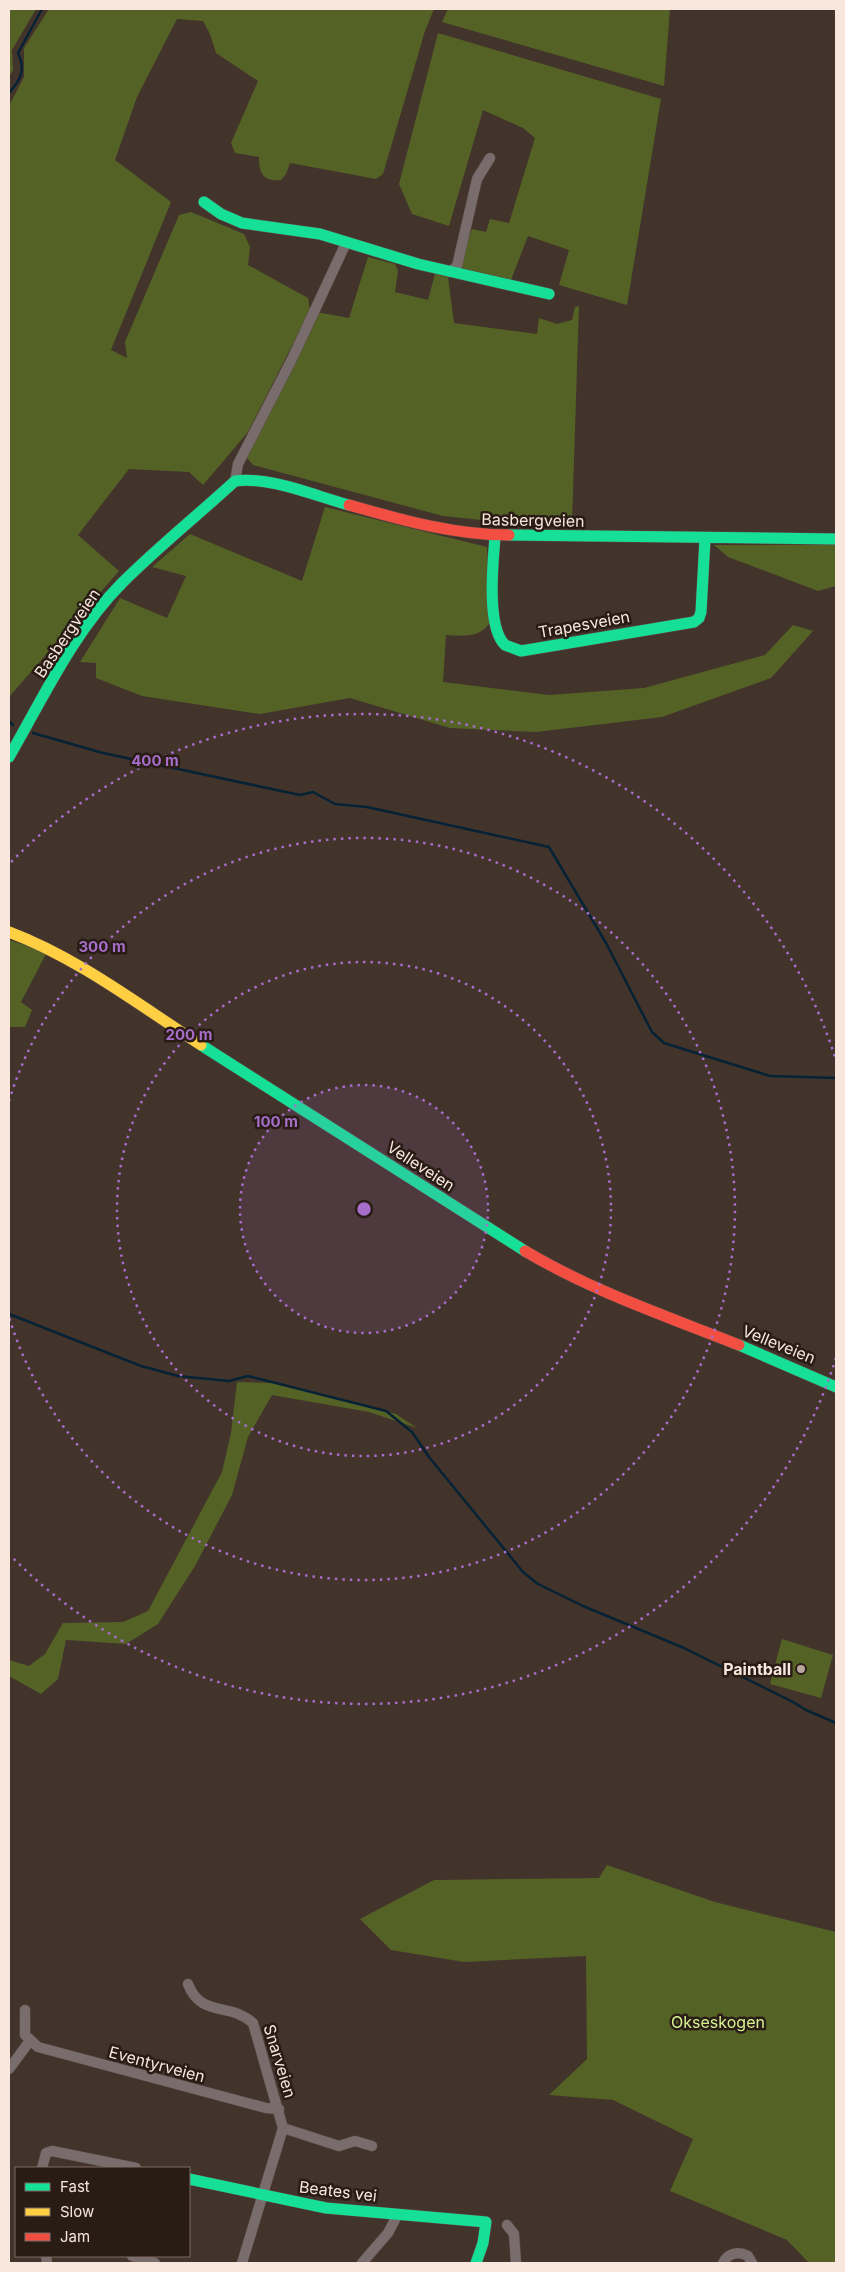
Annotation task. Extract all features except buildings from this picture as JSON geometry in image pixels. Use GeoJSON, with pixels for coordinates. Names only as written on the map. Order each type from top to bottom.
{"type":"FeatureCollection","features":[{"type":"Feature","properties":{"kind":"main road"},"geometry":{"type":"LineString","coordinates":[[204,202],[220,214],[242,223],[320,234],[450,272],[549,294]]}},
{"type":"Feature","properties":{"kind":"main road","name":"Basbergveien"},"geometry":{"type":"LineString","coordinates":[[9,757],[70,651],[107,600],[122,583],[235,481],[248,479],[263,481],[432,528],[495,537],[836,539]]}},
{"type":"Feature","properties":{"kind":"main road","name":"Trapesveien"},"geometry":{"type":"LineString","coordinates":[[495,537],[496,629],[504,644],[520,651],[694,622],[699,618],[701,612],[705,539]]}},
{"type":"Feature","properties":{"kind":"main road","name":"Velleveien"},"geometry":{"type":"LineString","coordinates":[[9,932],[46,947],[79,966],[477,1222],[555,1269],[608,1294],[787,1364],[836,1387]]}},
{"type":"Feature","properties":{"kind":"main road","name":"Beates vei"},"geometry":{"type":"LineString","coordinates":[[190,2179],[326,2208],[486,2222],[483,2243],[476,2263]]}},
{"type":"Feature","properties":{"kind":"street"},"geometry":{"type":"LineString","coordinates":[[450,272],[457,266],[477,179],[490,158]]}},
{"type":"Feature","properties":{"kind":"street"},"geometry":{"type":"LineString","coordinates":[[235,481],[238,464],[292,359],[346,242]]}},
{"type":"Feature","properties":{"kind":"street","name":"Snarveien"},"geometry":{"type":"LineString","coordinates":[[188,1984],[194,1998],[200,2003],[240,2014],[253,2023],[283,2128],[242,2263]]}},
{"type":"Feature","properties":{"kind":"street"},"geometry":{"type":"LineString","coordinates":[[9,2069],[29,2042],[24,2030],[25,2010]]}},
{"type":"Feature","properties":{"kind":"street","name":"Eventyrveien"},"geometry":{"type":"LineString","coordinates":[[29,2042],[38,2047],[187,2088],[266,2108],[279,2109]]}},
{"type":"Feature","properties":{"kind":"street"},"geometry":{"type":"LineString","coordinates":[[283,2128],[339,2146],[355,2141],[372,2146]]}},
{"type":"Feature","properties":{"kind":"street"},"geometry":{"type":"LineString","coordinates":[[42,2167],[46,2153],[52,2151],[131,2167]]}},
{"type":"Feature","properties":{"kind":"street"},"geometry":{"type":"LineString","coordinates":[[362,2263],[388,2233],[398,2214]]}},
{"type":"Feature","properties":{"kind":"street"},"geometry":{"type":"LineString","coordinates":[[507,2225],[514,2234],[516,2263]]}},
{"type":"Feature","properties":{"kind":"street"},"geometry":{"type":"LineString","coordinates":[[723,2263],[727,2257],[735,2253],[748,2256],[752,2263]]}},
{"type":"Feature","properties":{"kind":"street"},"geometry":{"type":"LineString","coordinates":[[135,2257],[155,2263]]}},
{"type":"Feature","properties":{"kind":"green space"},"geometry":{"type":"Polygon","coordinates":[[[9,9],[36,9],[12,50],[13,70],[9,77],[9,9]]]}},
{"type":"Feature","properties":{"kind":"green space"},"geometry":{"type":"Polygon","coordinates":[[[49,9],[434,9],[425,31],[383,174],[376,179],[290,163],[286,174],[281,180],[266,178],[261,172],[259,157],[235,153],[231,143],[258,81],[216,53],[210,34],[203,21],[177,19],[137,97],[115,160],[171,202],[111,350],[127,358],[125,342],[179,215],[191,212],[244,234],[250,247],[248,265],[308,298],[310,310],[248,432],[203,485],[189,472],[129,469],[78,535],[119,571],[9,697],[9,106],[24,77],[24,48],[49,9]]]}},
{"type":"Feature","properties":{"kind":"green space"},"geometry":{"type":"Polygon","coordinates":[[[448,9],[670,9],[664,86],[442,22],[448,9]]]}},
{"type":"Feature","properties":{"kind":"green space"},"geometry":{"type":"Polygon","coordinates":[[[438,33],[661,99],[627,305],[559,285],[569,250],[528,236],[511,280],[458,267],[472,229],[486,232],[490,219],[509,223],[535,138],[523,128],[483,110],[449,226],[412,214],[399,184],[438,33]]]}},
{"type":"Feature","properties":{"kind":"green space"},"geometry":{"type":"Polygon","coordinates":[[[368,257],[395,264],[398,271],[395,292],[428,300],[435,274],[448,277],[454,323],[537,334],[539,318],[557,324],[572,320],[575,307],[579,306],[572,522],[500,522],[443,516],[253,465],[246,457],[316,312],[349,318],[368,257]]]}},
{"type":"Feature","properties":{"kind":"green space"},"geometry":{"type":"Polygon","coordinates":[[[325,507],[487,547],[490,621],[487,627],[471,635],[446,635],[443,682],[549,695],[644,688],[765,655],[793,625],[813,631],[771,678],[662,717],[536,732],[450,728],[350,698],[260,714],[142,696],[96,678],[96,663],[80,662],[120,598],[167,618],[186,576],[152,567],[190,534],[302,581],[325,507]]]}},
{"type":"Feature","properties":{"kind":"green space"},"geometry":{"type":"Polygon","coordinates":[[[714,545],[836,545],[836,586],[818,591],[728,557],[714,545]]]}},
{"type":"Feature","properties":{"kind":"green space"},"geometry":{"type":"Polygon","coordinates":[[[9,940],[47,952],[21,1002],[32,1010],[25,1027],[9,1027],[9,940]]]}},
{"type":"Feature","properties":{"kind":"green space"},"geometry":{"type":"Polygon","coordinates":[[[237,1382],[275,1383],[396,1414],[417,1428],[369,1412],[272,1395],[248,1437],[232,1495],[195,1566],[158,1624],[126,1644],[66,1640],[58,1679],[41,1694],[9,1676],[9,1660],[29,1666],[45,1654],[63,1623],[123,1622],[148,1611],[222,1472],[231,1433],[237,1382]]]}},
{"type":"Feature","properties":{"kind":"green space","name":"Paintball"},"geometry":{"type":"Polygon","coordinates":[[[782,1639],[833,1655],[821,1698],[770,1684],[782,1639]]]}},
{"type":"Feature","properties":{"kind":"green space","name":"Okseskogen"},"geometry":{"type":"Polygon","coordinates":[[[607,1865],[715,1902],[836,1932],[836,2263],[809,2263],[787,2240],[670,2191],[693,2139],[613,2100],[549,2095],[587,2059],[586,1956],[464,1962],[391,1950],[360,1919],[434,1880],[599,1878],[607,1865]]]}},
{"type":"Feature","properties":{"kind":"waterway"},"geometry":{"type":"LineString","coordinates":[[9,93],[21,74],[22,64],[18,53],[42,9]]}},
{"type":"Feature","properties":{"kind":"waterway"},"geometry":{"type":"LineString","coordinates":[[9,721],[13,725]]}},
{"type":"Feature","properties":{"kind":"waterway"},"geometry":{"type":"LineString","coordinates":[[33,733],[103,753],[300,795],[313,792],[335,804],[367,807],[549,847],[606,943],[652,1032],[664,1043],[770,1076],[836,1078]]}},
{"type":"Feature","properties":{"kind":"waterway"},"geometry":{"type":"LineString","coordinates":[[9,1314],[141,1366],[178,1376],[229,1381],[248,1376],[386,1411],[412,1432],[429,1457],[523,1572],[538,1584],[583,1606],[684,1648],[806,1710],[836,1723]]}},
{"type":"Feature","properties":{"kind":"traffic: fast"},"geometry":{"type":"LineString","coordinates":[[204,202],[221,214],[242,223],[320,234],[418,264],[549,294]]}},
{"type":"Feature","properties":{"kind":"traffic: fast"},"geometry":{"type":"LineString","coordinates":[[9,757],[60,666],[89,622],[105,602],[122,583],[235,481],[248,480],[277,484],[349,505]]}},
{"type":"Feature","properties":{"kind":"traffic: fast"},"geometry":{"type":"LineString","coordinates":[[509,535],[836,539]]}},
{"type":"Feature","properties":{"kind":"traffic: fast"},"geometry":{"type":"LineString","coordinates":[[495,537],[492,594],[495,624],[499,636],[505,645],[521,651],[694,622],[699,618],[701,612],[705,539]]}},
{"type":"Feature","properties":{"kind":"traffic: fast"},"geometry":{"type":"LineString","coordinates":[[201,1045],[525,1251]]}},
{"type":"Feature","properties":{"kind":"traffic: fast"},"geometry":{"type":"LineString","coordinates":[[739,1345],[836,1387]]}},
{"type":"Feature","properties":{"kind":"traffic: fast"},"geometry":{"type":"LineString","coordinates":[[190,2179],[326,2208],[486,2222],[483,2243],[476,2263]]}},
{"type":"Feature","properties":{"kind":"traffic: slow"},"geometry":{"type":"LineString","coordinates":[[9,932],[35,943],[84,969],[201,1045]]}},
{"type":"Feature","properties":{"kind":"traffic: jam"},"geometry":{"type":"LineString","coordinates":[[349,505],[408,521],[448,529],[509,535]]}},
{"type":"Feature","properties":{"kind":"traffic: jam"},"geometry":{"type":"LineString","coordinates":[[525,1251],[603,1291],[739,1345]]}},
{"type":"Feature","properties":{"kind":"place","name":"Paintball"},"geometry":{"type":"Point","coordinates":[801,1669]}}]}
